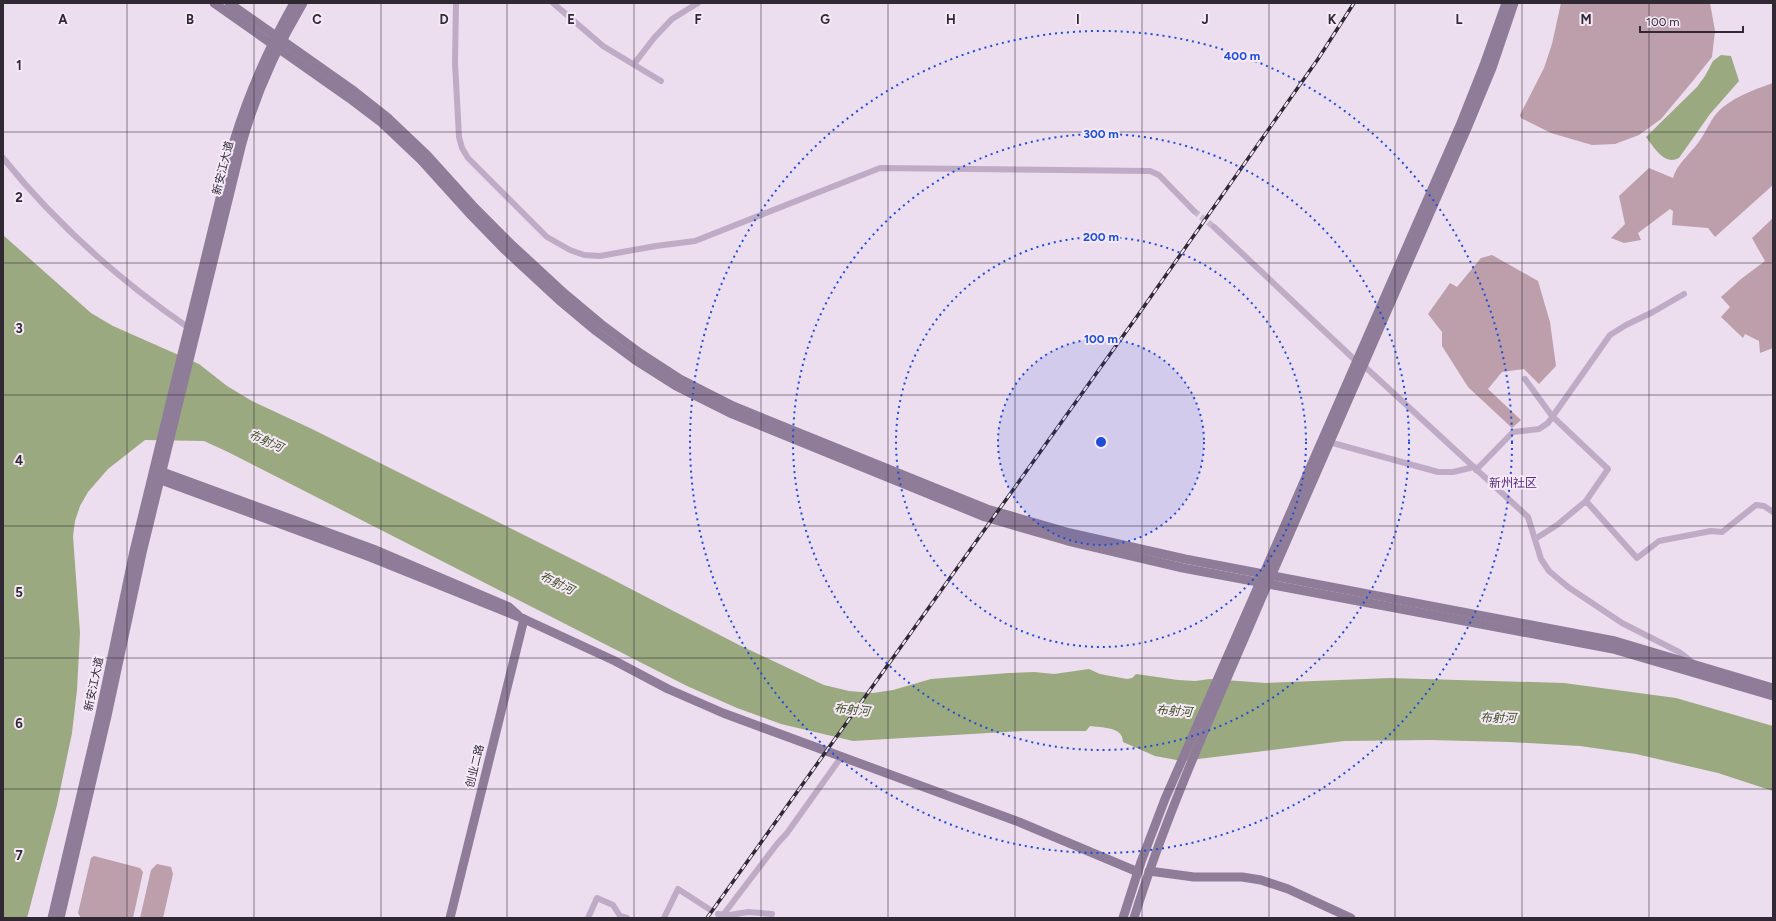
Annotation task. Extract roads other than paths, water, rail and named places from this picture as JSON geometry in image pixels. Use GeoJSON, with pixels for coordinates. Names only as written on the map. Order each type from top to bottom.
{"type":"FeatureCollection","features":[{"type":"Feature","properties":{"kind":"main road"},"geometry":{"type":"LineString","coordinates":[[214,3],[277,42],[371,104],[403,131],[511,244],[582,309],[640,353],[698,389],[733,406],[988,510],[1119,545],[1266,579],[1613,648],[1773,696]]}},
{"type":"Feature","properties":{"kind":"main road"},"geometry":{"type":"LineString","coordinates":[[229,3],[277,42]]}},
{"type":"Feature","properties":{"kind":"main road","name":"新安江大道"},"geometry":{"type":"LineString","coordinates":[[52,918],[100,714],[134,552],[162,456],[242,143],[255,101],[277,42],[294,3]]}},
{"type":"Feature","properties":{"kind":"main road","name":"新安江大道"},"geometry":{"type":"LineString","coordinates":[[189,348],[189,328],[234,141],[248,98],[277,42],[303,3]]}},
{"type":"Feature","properties":{"kind":"main road"},"geometry":{"type":"LineString","coordinates":[[1123,918],[1138,872],[1174,779],[1230,662],[1360,363],[1464,116],[1506,3]]}},
{"type":"Feature","properties":{"kind":"main road"},"geometry":{"type":"LineString","coordinates":[[1266,579],[1329,442],[1360,363],[1477,104],[1514,3]]}},
{"type":"Feature","properties":{"kind":"main road"},"geometry":{"type":"LineString","coordinates":[[157,474],[373,549],[509,607],[524,619],[615,661],[696,701],[1019,822],[1138,872]]}},
{"type":"Feature","properties":{"kind":"main road","name":"新安江大道"},"geometry":{"type":"LineString","coordinates":[[60,918],[107,716],[142,553],[157,474]]}},
{"type":"Feature","properties":{"kind":"main road"},"geometry":{"type":"LineString","coordinates":[[1266,579],[1615,640],[1773,688]]}},
{"type":"Feature","properties":{"kind":"main road","name":"创业二路"},"geometry":{"type":"LineString","coordinates":[[450,918],[524,619]]}},
{"type":"Feature","properties":{"kind":"main road"},"geometry":{"type":"LineString","coordinates":[[1134,918],[1149,871],[1230,662]]}},
{"type":"Feature","properties":{"kind":"main road"},"geometry":{"type":"LineString","coordinates":[[1149,871],[1194,877],[1242,877],[1261,880],[1288,889],[1351,918]]}},
{"type":"Feature","properties":{"kind":"street"},"geometry":{"type":"LineString","coordinates":[[456,3],[456,70],[459,137],[462,148],[468,158],[547,237],[562,247],[577,253],[600,256],[695,241],[880,168],[1150,170],[1159,175],[1194,211]]}},
{"type":"Feature","properties":{"kind":"street"},"geometry":{"type":"LineString","coordinates":[[553,3],[603,46],[661,81]]}},
{"type":"Feature","properties":{"kind":"street"},"geometry":{"type":"LineString","coordinates":[[634,64],[654,38],[672,20],[698,3]]}},
{"type":"Feature","properties":{"kind":"street"},"geometry":{"type":"LineString","coordinates":[[3,158],[45,207],[78,240],[134,288],[189,328]]}},
{"type":"Feature","properties":{"kind":"street"},"geometry":{"type":"LineString","coordinates":[[1214,227],[1528,517],[1541,559],[1546,568],[1568,587],[1622,623],[1679,652],[1693,663]]}},
{"type":"Feature","properties":{"kind":"street"},"geometry":{"type":"LineString","coordinates":[[1329,442],[1438,472],[1453,472],[1475,468],[1512,432],[1540,429],[1548,423],[1610,335],[1684,294]]}},
{"type":"Feature","properties":{"kind":"street"},"geometry":{"type":"LineString","coordinates":[[1525,379],[1552,416],[1608,469],[1586,501],[1557,526],[1535,539]]}},
{"type":"Feature","properties":{"kind":"street"},"geometry":{"type":"LineString","coordinates":[[1586,501],[1637,558],[1659,541],[1711,531],[1722,532],[1756,505],[1764,506],[1773,512]]}},
{"type":"Feature","properties":{"kind":"street"},"geometry":{"type":"LineString","coordinates":[[772,914],[748,912],[730,915],[721,914],[786,833],[842,756]]}},
{"type":"Feature","properties":{"kind":"street"},"geometry":{"type":"LineString","coordinates":[[664,918],[678,889],[709,909]]}},
{"type":"Feature","properties":{"kind":"street"},"geometry":{"type":"LineString","coordinates":[[588,918],[597,898],[613,905],[620,916],[627,918]]}},
{"type":"Feature","properties":{"kind":"water"},"geometry":{"type":"Polygon","coordinates":[[[1721,55],[1731,56],[1739,81],[1710,114],[1679,158],[1669,160],[1664,158],[1646,137],[1697,87],[1713,61],[1721,55]]]}},
{"type":"Feature","properties":{"kind":"water","name":"布射河"},"geometry":{"type":"Polygon","coordinates":[[[3,235],[91,313],[113,326],[199,364],[227,386],[252,401],[312,429],[604,575],[739,645],[824,685],[849,691],[873,693],[893,690],[931,679],[1009,673],[1034,672],[1054,674],[1089,669],[1100,674],[1127,679],[1132,678],[1136,674],[1178,680],[1195,681],[1210,679],[1266,683],[1390,678],[1564,683],[1676,698],[1773,726],[1773,791],[1718,773],[1636,754],[1580,746],[1509,742],[1430,740],[1344,741],[1182,761],[1155,756],[1123,742],[1122,737],[1115,730],[1090,726],[1086,731],[1023,731],[853,741],[781,724],[737,708],[687,686],[204,441],[145,440],[108,469],[88,492],[80,506],[75,521],[73,536],[80,633],[77,690],[72,733],[57,805],[27,918],[3,918],[3,235]]]}},
{"type":"Feature","properties":{"kind":"tunnel"},"geometry":{"type":"LineString","coordinates":[[1194,211],[1214,227]]}},
{"type":"Feature","properties":{"kind":"railway"},"geometry":{"type":"LineString","coordinates":[[707,918],[1138,315],[1318,59],[1354,3]]}},
{"type":"Feature","properties":{"kind":"district","name":"新州社区"},"geometry":{"type":"Point","coordinates":[1513,483]}}]}
